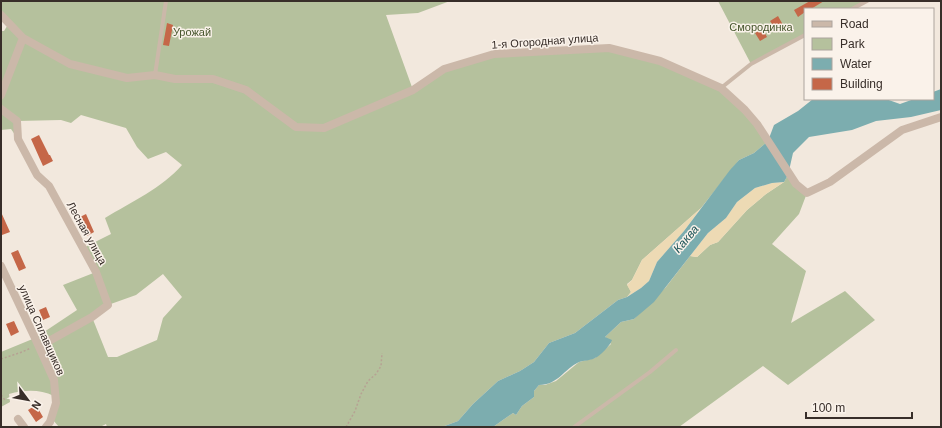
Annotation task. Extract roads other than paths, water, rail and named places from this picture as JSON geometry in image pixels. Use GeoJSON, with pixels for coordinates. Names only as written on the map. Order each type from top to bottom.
{"type":"FeatureCollection","features":[{"type":"Feature","properties":{"kind":"street","name":"1-я Огородная улица"},"geometry":{"type":"LineString","coordinates":[[1,15],[23,38],[70,64],[127,78],[155,75],[175,79],[213,79],[246,90],[296,127],[324,128],[413,90],[444,69],[494,54],[609,48],[660,61],[721,88],[745,110],[757,124],[796,184],[807,194],[830,182],[902,130],[941,117]]}},
{"type":"Feature","properties":{"kind":"street"},"geometry":{"type":"LineString","coordinates":[[1,95],[23,38]]}},
{"type":"Feature","properties":{"kind":"street","name":"Лесная улица"},"geometry":{"type":"LineString","coordinates":[[1,109],[17,121],[18,140],[37,175],[49,186],[96,272],[108,305],[92,318],[49,341],[40,348]]}},
{"type":"Feature","properties":{"kind":"street","name":"улица Сплавщиков"},"geometry":{"type":"LineString","coordinates":[[1,266],[54,380],[56,403],[50,422],[46,427]]}},
{"type":"Feature","properties":{"kind":"street"},"geometry":{"type":"LineString","coordinates":[[18,419],[24,427]]}},
{"type":"Feature","properties":{"kind":"lane"},"geometry":{"type":"LineString","coordinates":[[155,75],[166,1]]}},
{"type":"Feature","properties":{"kind":"lane"},"geometry":{"type":"LineString","coordinates":[[854,8],[867,1]]}},
{"type":"Feature","properties":{"kind":"lane"},"geometry":{"type":"LineString","coordinates":[[721,88],[751,64],[804,36]]}},
{"type":"Feature","properties":{"kind":"lane"},"geometry":{"type":"LineString","coordinates":[[574,427],[650,372],[676,350]]}},
{"type":"Feature","properties":{"kind":"water","name":"Каква"},"geometry":{"type":"Polygon","coordinates":[[[941,89],[941,110],[911,117],[876,121],[852,130],[809,137],[793,153],[788,175],[784,182],[772,183],[755,188],[737,202],[726,218],[708,233],[654,302],[634,319],[621,322],[605,337],[612,340],[607,348],[599,355],[593,359],[579,362],[556,380],[539,385],[534,391],[534,397],[522,406],[516,415],[513,413],[493,427],[442,427],[458,421],[473,404],[498,381],[520,371],[534,362],[549,343],[575,333],[618,300],[627,297],[649,281],[657,262],[684,231],[730,170],[739,160],[754,153],[768,141],[774,125],[798,111],[812,100],[889,100],[900,104],[911,100],[934,100],[934,92],[941,89]]]}},
{"type":"Feature","properties":{"kind":"park label","name":"Смородинка"},"geometry":{"type":"Point","coordinates":[761,27]}},
{"type":"Feature","properties":{"kind":"park label","name":"Урожай"},"geometry":{"type":"Point","coordinates":[192,32]}}]}
